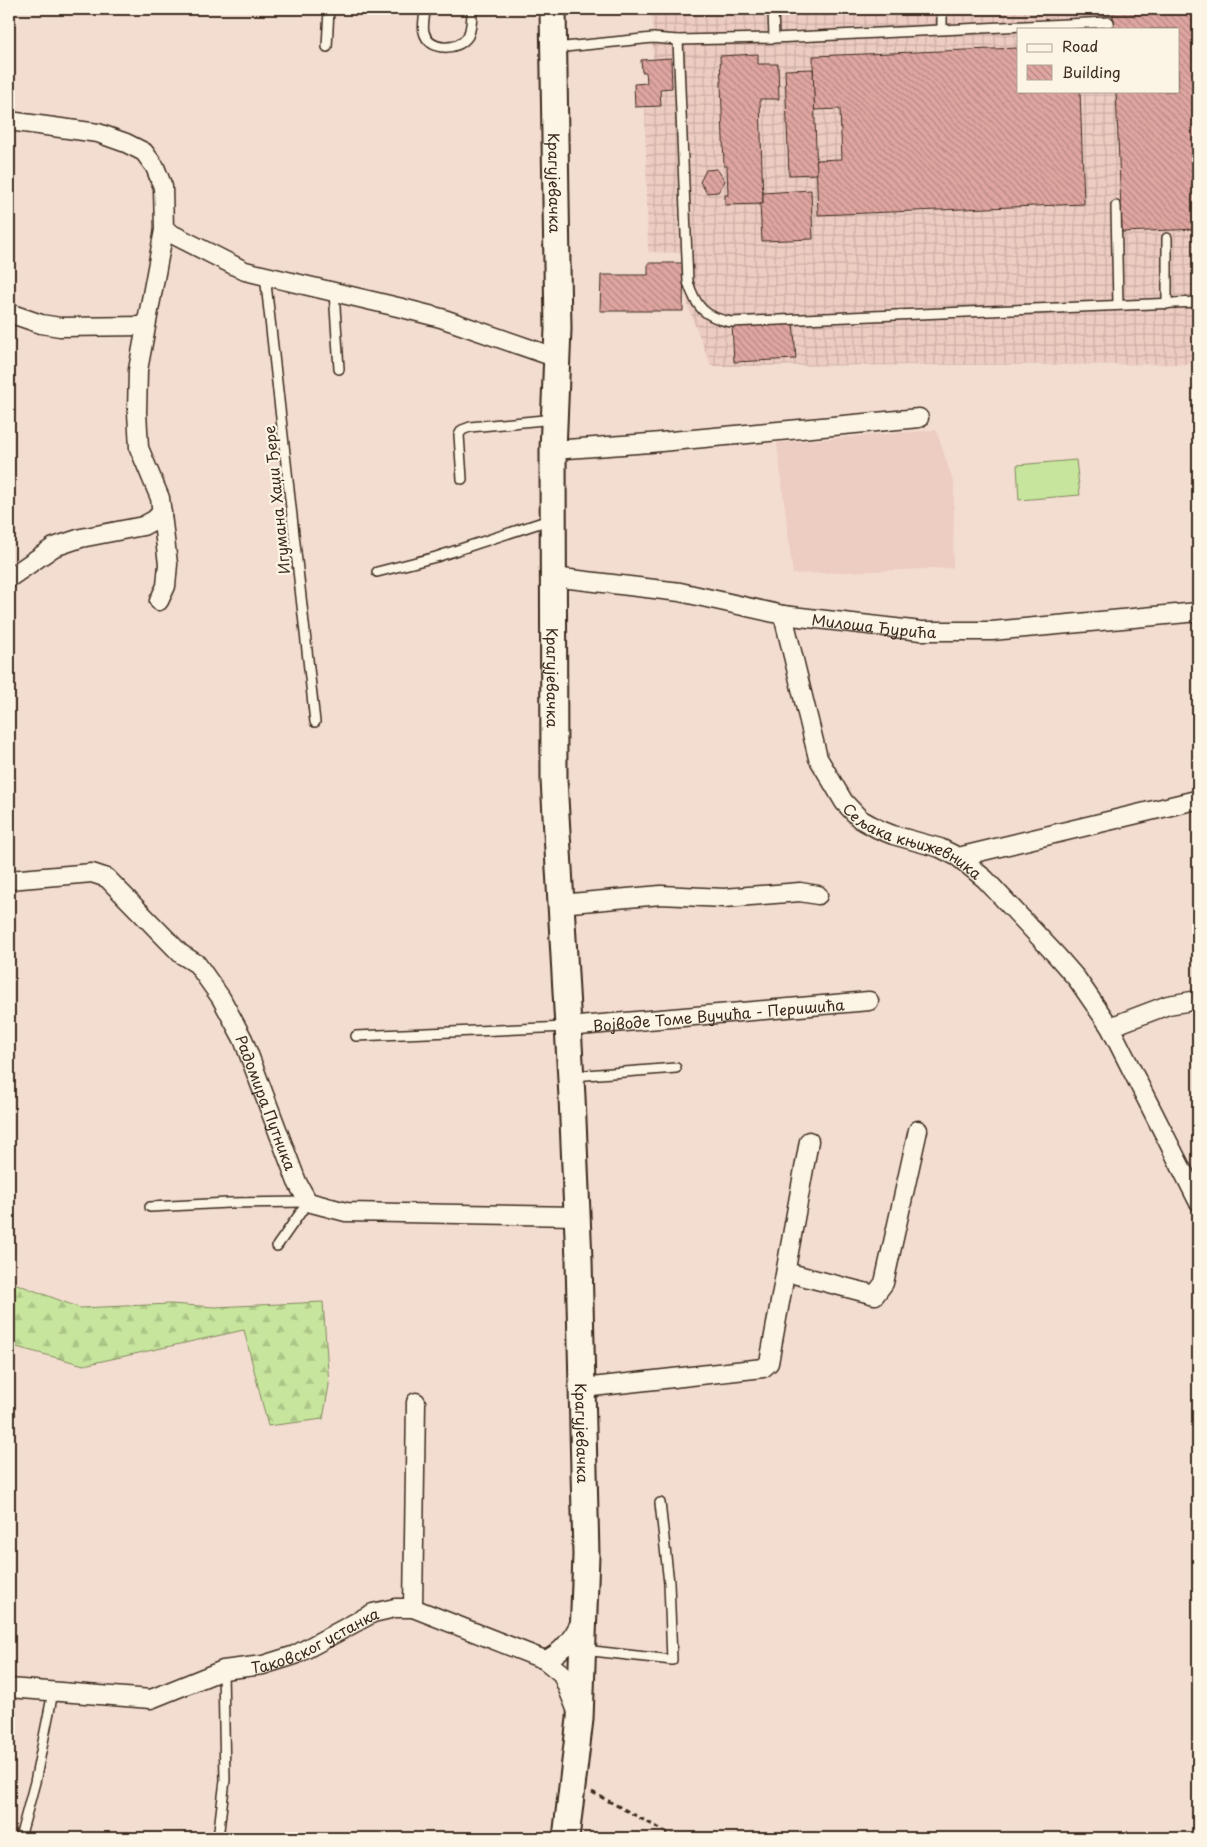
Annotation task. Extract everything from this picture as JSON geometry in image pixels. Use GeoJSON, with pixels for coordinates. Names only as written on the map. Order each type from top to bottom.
{"type":"FeatureCollection","features":[{"type":"Feature","properties":{"kind":"main road","name":"Крагујевачка"},"geometry":{"type":"LineString","coordinates":[[553,9],[557,358],[553,450],[554,780],[577,1216],[586,1555],[586,1612],[580,1719],[566,1838]]}},
{"type":"Feature","properties":{"kind":"street"},"geometry":{"type":"LineString","coordinates":[[9,121],[98,133],[126,142],[144,152],[154,167],[163,187],[164,230],[138,370],[139,448],[160,498],[168,564],[166,586],[159,601]]}},
{"type":"Feature","properties":{"kind":"street"},"geometry":{"type":"LineString","coordinates":[[164,230],[244,270],[441,318],[557,358]]}},
{"type":"Feature","properties":{"kind":"street"},"geometry":{"type":"LineString","coordinates":[[9,313],[41,324],[60,327],[145,326]]}},
{"type":"Feature","properties":{"kind":"street"},"geometry":{"type":"LineString","coordinates":[[553,450],[919,418]]}},
{"type":"Feature","properties":{"kind":"street"},"geometry":{"type":"LineString","coordinates":[[9,578],[54,547],[81,538],[143,526],[154,520],[162,512]]}},
{"type":"Feature","properties":{"kind":"street","name":"Милоша Ђурића"},"geometry":{"type":"LineString","coordinates":[[553,577],[680,592],[783,615],[921,631],[992,631],[1198,612]]}},
{"type":"Feature","properties":{"kind":"street","name":"Сељака књижевника"},"geometry":{"type":"LineString","coordinates":[[783,615],[818,758],[844,802],[860,819],[878,829],[893,836],[940,848],[958,857],[985,879],[1058,956],[1077,979],[1110,1027],[1198,1201]]}},
{"type":"Feature","properties":{"kind":"street"},"geometry":{"type":"LineString","coordinates":[[958,857],[1196,800]]}},
{"type":"Feature","properties":{"kind":"street","name":"Радомира Путника"},"geometry":{"type":"LineString","coordinates":[[9,880],[92,873],[107,878],[181,954],[196,964],[220,998],[243,1039],[298,1182],[308,1202]]}},
{"type":"Feature","properties":{"kind":"street"},"geometry":{"type":"LineString","coordinates":[[560,904],[661,895],[724,898],[800,892],[818,895]]}},
{"type":"Feature","properties":{"kind":"street"},"geometry":{"type":"LineString","coordinates":[[1110,1027],[1168,1006],[1198,1000]]}},
{"type":"Feature","properties":{"kind":"street","name":"Војводе Томе Вучића - Перишића"},"geometry":{"type":"LineString","coordinates":[[567,1027],[869,1001]]}},
{"type":"Feature","properties":{"kind":"street"},"geometry":{"type":"LineString","coordinates":[[786,1272],[875,1295],[884,1283],[918,1130]]}},
{"type":"Feature","properties":{"kind":"street"},"geometry":{"type":"LineString","coordinates":[[583,1388],[763,1368],[769,1362],[809,1141]]}},
{"type":"Feature","properties":{"kind":"street"},"geometry":{"type":"LineString","coordinates":[[308,1202],[346,1212],[577,1216]]}},
{"type":"Feature","properties":{"kind":"street"},"geometry":{"type":"LineString","coordinates":[[413,1608],[416,1402]]}},
{"type":"Feature","properties":{"kind":"street","name":"Таковског устанка"},"geometry":{"type":"LineString","coordinates":[[9,1688],[151,1698],[223,1670],[263,1665],[295,1655],[373,1613],[394,1608],[413,1608],[545,1660],[562,1674],[580,1719]]}},
{"type":"Feature","properties":{"kind":"street"},"geometry":{"type":"LineString","coordinates":[[545,1660],[556,1655],[565,1646],[586,1612]]}},
{"type":"Feature","properties":{"kind":"lane"},"geometry":{"type":"LineString","coordinates":[[327,47],[329,9]]}},
{"type":"Feature","properties":{"kind":"lane"},"geometry":{"type":"LineString","coordinates":[[425,9],[424,32],[428,40],[434,45],[452,47],[460,44],[468,36],[472,24],[472,9]]}},
{"type":"Feature","properties":{"kind":"lane"},"geometry":{"type":"LineString","coordinates":[[773,9],[774,38]]}},
{"type":"Feature","properties":{"kind":"lane"},"geometry":{"type":"LineString","coordinates":[[942,9],[942,29]]}},
{"type":"Feature","properties":{"kind":"lane"},"geometry":{"type":"LineString","coordinates":[[553,48],[653,38],[678,40],[774,38],[1109,22]]}},
{"type":"Feature","properties":{"kind":"lane"},"geometry":{"type":"LineString","coordinates":[[678,40],[688,282],[698,306],[706,314],[731,322],[1198,302]]}},
{"type":"Feature","properties":{"kind":"lane"},"geometry":{"type":"LineString","coordinates":[[1116,206],[1118,306]]}},
{"type":"Feature","properties":{"kind":"lane"},"geometry":{"type":"LineString","coordinates":[[1167,238],[1167,304]]}},
{"type":"Feature","properties":{"kind":"lane","name":"Игумана Хаџи Ђере"},"geometry":{"type":"LineString","coordinates":[[265,275],[315,722]]}},
{"type":"Feature","properties":{"kind":"lane"},"geometry":{"type":"LineString","coordinates":[[334,292],[339,369]]}},
{"type":"Feature","properties":{"kind":"lane"},"geometry":{"type":"LineString","coordinates":[[462,478],[459,435],[462,430],[470,427],[554,418]]}},
{"type":"Feature","properties":{"kind":"lane"},"geometry":{"type":"LineString","coordinates":[[377,572],[436,556],[554,518]]}},
{"type":"Feature","properties":{"kind":"lane"},"geometry":{"type":"LineString","coordinates":[[356,1036],[567,1027]]}},
{"type":"Feature","properties":{"kind":"lane"},"geometry":{"type":"LineString","coordinates":[[570,1076],[676,1068]]}},
{"type":"Feature","properties":{"kind":"lane"},"geometry":{"type":"LineString","coordinates":[[150,1207],[228,1203],[308,1202]]}},
{"type":"Feature","properties":{"kind":"lane"},"geometry":{"type":"LineString","coordinates":[[277,1246],[308,1202]]}},
{"type":"Feature","properties":{"kind":"lane"},"geometry":{"type":"LineString","coordinates":[[584,1650],[672,1660],[669,1582],[660,1503]]}},
{"type":"Feature","properties":{"kind":"lane"},"geometry":{"type":"LineString","coordinates":[[218,1838],[225,1780],[223,1670]]}},
{"type":"Feature","properties":{"kind":"lane"},"geometry":{"type":"LineString","coordinates":[[20,1838],[35,1782],[53,1692]]}},
{"type":"Feature","properties":{"kind":"path"},"geometry":{"type":"LineString","coordinates":[[572,1781],[677,1838]]}},
{"type":"Feature","properties":{"kind":"shaded area"},"geometry":{"type":"Polygon","coordinates":[[[652,9],[1198,9],[1198,364],[711,366],[688,307],[683,253],[648,252],[645,107],[635,107],[634,84],[647,83],[646,72],[642,72],[641,60],[653,59],[652,9]]]}},
{"type":"Feature","properties":{"kind":"shaded area"},"geometry":{"type":"Polygon","coordinates":[[[936,430],[954,484],[953,568],[793,574],[777,443],[936,430]]]}},
{"type":"Feature","properties":{"kind":"green space"},"geometry":{"type":"Polygon","coordinates":[[[1076,460],[1080,495],[1019,500],[1017,465],[1076,460]]]}},
{"type":"Feature","properties":{"kind":"green space"},"geometry":{"type":"Polygon","coordinates":[[[9,1281],[80,1308],[170,1304],[215,1307],[323,1302],[329,1385],[323,1419],[268,1426],[244,1330],[84,1365],[9,1345],[9,1281]]]}},
{"type":"Feature","properties":{"kind":"building"},"geometry":{"type":"Polygon","coordinates":[[[806,9],[865,9],[806,11],[806,9]]]}},
{"type":"Feature","properties":{"kind":"building"},"geometry":{"type":"Polygon","coordinates":[[[1113,9],[1198,9],[1198,229],[1122,232],[1116,92],[1180,92],[1180,28],[1113,28],[1113,9]]]}},
{"type":"Feature","properties":{"kind":"building"},"geometry":{"type":"Polygon","coordinates":[[[1017,48],[1017,92],[1080,92],[1084,204],[818,215],[816,160],[842,159],[840,109],[814,110],[813,56],[1017,48]]]}},
{"type":"Feature","properties":{"kind":"building"},"geometry":{"type":"Polygon","coordinates":[[[758,54],[758,64],[778,64],[779,99],[760,99],[763,204],[725,205],[725,195],[728,195],[727,166],[724,166],[720,56],[758,54]]]}},
{"type":"Feature","properties":{"kind":"building"},"geometry":{"type":"Polygon","coordinates":[[[671,58],[672,88],[660,89],[661,106],[635,107],[634,84],[647,83],[646,72],[642,72],[641,60],[671,58]]]}},
{"type":"Feature","properties":{"kind":"building"},"geometry":{"type":"Polygon","coordinates":[[[813,69],[817,174],[789,175],[785,70],[813,69]]]}},
{"type":"Feature","properties":{"kind":"building"},"geometry":{"type":"Polygon","coordinates":[[[717,169],[725,181],[718,192],[707,193],[700,182],[706,170],[717,169]]]}},
{"type":"Feature","properties":{"kind":"building"},"geometry":{"type":"Polygon","coordinates":[[[811,190],[813,239],[762,241],[760,204],[763,204],[763,193],[811,190]]]}},
{"type":"Feature","properties":{"kind":"building"},"geometry":{"type":"Polygon","coordinates":[[[648,263],[684,263],[683,311],[600,311],[601,275],[648,275],[648,263]]]}},
{"type":"Feature","properties":{"kind":"building"},"geometry":{"type":"Polygon","coordinates":[[[793,321],[796,359],[734,362],[732,324],[793,321]]]}}]}
